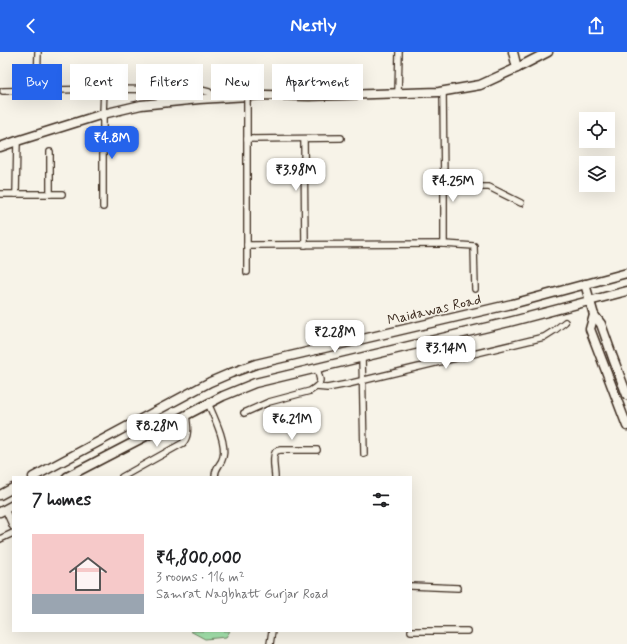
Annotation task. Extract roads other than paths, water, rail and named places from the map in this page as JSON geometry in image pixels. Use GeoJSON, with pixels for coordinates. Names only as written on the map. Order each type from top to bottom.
{"type":"FeatureCollection","features":[{"type":"Feature","properties":{"kind":"street"},"geometry":{"type":"LineString","coordinates":[[38,52],[38,64]]}},
{"type":"Feature","properties":{"kind":"street"},"geometry":{"type":"LineString","coordinates":[[398,93],[399,52]]}},
{"type":"Feature","properties":{"kind":"street"},"geometry":{"type":"LineString","coordinates":[[513,52],[517,68]]}},
{"type":"Feature","properties":{"kind":"street"},"geometry":{"type":"LineString","coordinates":[[264,95],[309,96],[443,92],[480,85],[548,52]]}},
{"type":"Feature","properties":{"kind":"street"},"geometry":{"type":"LineString","coordinates":[[128,90],[201,90],[211,94]]}},
{"type":"Feature","properties":{"kind":"street"},"geometry":{"type":"LineString","coordinates":[[3,91],[12,91]]}},
{"type":"Feature","properties":{"kind":"street"},"geometry":{"type":"LineString","coordinates":[[443,92],[444,244]]}},
{"type":"Feature","properties":{"kind":"street"},"geometry":{"type":"LineString","coordinates":[[0,147],[103,114],[141,105],[211,98]]}},
{"type":"Feature","properties":{"kind":"street"},"geometry":{"type":"LineString","coordinates":[[103,207],[104,100]]}},
{"type":"Feature","properties":{"kind":"street"},"geometry":{"type":"LineString","coordinates":[[247,100],[247,272]]}},
{"type":"Feature","properties":{"kind":"street"},"geometry":{"type":"LineString","coordinates":[[304,138],[305,245]]}},
{"type":"Feature","properties":{"kind":"street"},"geometry":{"type":"LineString","coordinates":[[247,139],[341,138]]}},
{"type":"Feature","properties":{"kind":"street"},"geometry":{"type":"LineString","coordinates":[[16,194],[17,141]]}},
{"type":"Feature","properties":{"kind":"street"},"geometry":{"type":"LineString","coordinates":[[50,152],[50,194]]}},
{"type":"Feature","properties":{"kind":"street"},"geometry":{"type":"LineString","coordinates":[[444,187],[489,187],[521,203]]}},
{"type":"Feature","properties":{"kind":"street"},"geometry":{"type":"LineString","coordinates":[[0,194],[62,194]]}},
{"type":"Feature","properties":{"kind":"street"},"geometry":{"type":"LineString","coordinates":[[247,245],[444,244],[474,246],[476,289]]}},
{"type":"Feature","properties":{"kind":"street","name":"Maidawas Road"},"geometry":{"type":"LineString","coordinates":[[35,476],[210,382],[256,364],[512,304],[627,273]]}},
{"type":"Feature","properties":{"kind":"street"},"geometry":{"type":"LineString","coordinates":[[585,284],[594,315],[601,324],[627,395]]}},
{"type":"Feature","properties":{"kind":"street"},"geometry":{"type":"LineString","coordinates":[[69,476],[208,403],[256,383],[513,321],[627,291]]}},
{"type":"Feature","properties":{"kind":"street"},"geometry":{"type":"LineString","coordinates":[[594,315],[590,329],[627,426]]}},
{"type":"Feature","properties":{"kind":"street"},"geometry":{"type":"LineString","coordinates":[[316,387],[327,388],[338,386],[544,337],[565,322]]}},
{"type":"Feature","properties":{"kind":"street"},"geometry":{"type":"LineString","coordinates":[[362,358],[364,454]]}},
{"type":"Feature","properties":{"kind":"street"},"geometry":{"type":"LineString","coordinates":[[244,413],[269,402],[316,387],[320,380],[317,368]]}},
{"type":"Feature","properties":{"kind":"street"},"geometry":{"type":"LineString","coordinates":[[208,403],[220,430],[224,451],[224,457],[216,468],[215,476]]}},
{"type":"Feature","properties":{"kind":"street"},"geometry":{"type":"LineString","coordinates":[[124,476],[186,441],[188,433],[186,415]]}},
{"type":"Feature","properties":{"kind":"street"},"geometry":{"type":"LineString","coordinates":[[275,476],[274,457],[277,451],[317,450]]}},
{"type":"Feature","properties":{"kind":"street"},"geometry":{"type":"LineString","coordinates":[[0,494],[12,488]]}},
{"type":"Feature","properties":{"kind":"street"},"geometry":{"type":"LineString","coordinates":[[12,505],[2,510],[12,525]]}},
{"type":"Feature","properties":{"kind":"street"},"geometry":{"type":"LineString","coordinates":[[0,539],[12,533]]}},
{"type":"Feature","properties":{"kind":"street"},"geometry":{"type":"LineString","coordinates":[[412,586],[458,588]]}},
{"type":"Feature","properties":{"kind":"street"},"geometry":{"type":"LineString","coordinates":[[412,631],[467,631]]}},
{"type":"Feature","properties":{"kind":"street"},"geometry":{"type":"LineString","coordinates":[[270,644],[272,632]]}}]}
